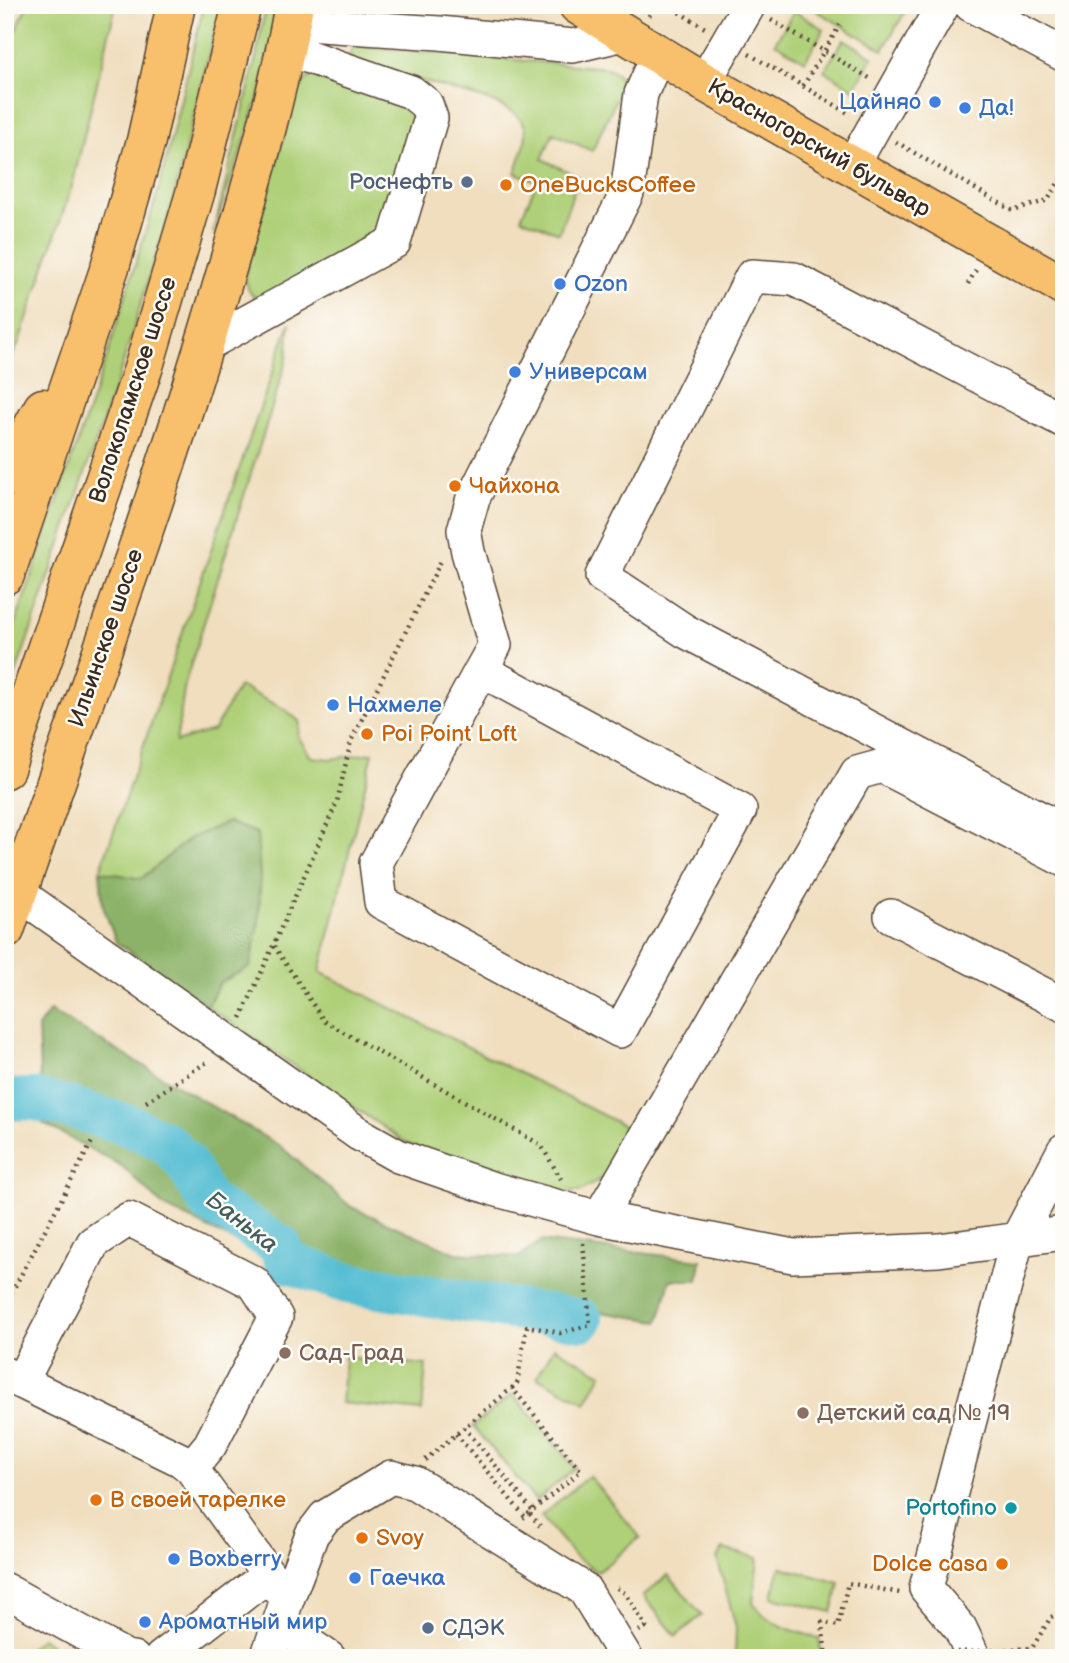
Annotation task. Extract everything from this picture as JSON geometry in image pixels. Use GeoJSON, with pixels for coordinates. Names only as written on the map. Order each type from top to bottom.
{"type":"FeatureCollection","features":[{"type":"Feature","properties":{"kind":"main road"},"geometry":{"type":"LineString","coordinates":[[5,575],[110,267],[146,141],[176,5]]}},
{"type":"Feature","properties":{"kind":"main road","name":"Волоколамское шоссе"},"geometry":{"type":"LineString","coordinates":[[5,769],[144,366],[196,190],[242,5]]}},
{"type":"Feature","properties":{"kind":"main road","name":"Красногорский бульвар"},"geometry":{"type":"LineString","coordinates":[[578,5],[704,82],[1062,282]]}},
{"type":"Feature","properties":{"kind":"main road"},"geometry":{"type":"LineString","coordinates":[[37,681],[205,345],[251,188],[290,26]]}},
{"type":"Feature","properties":{"kind":"main road"},"geometry":{"type":"LineString","coordinates":[[5,477],[31,434],[110,267]]}},
{"type":"Feature","properties":{"kind":"main road","name":"Ильинское шоссе"},"geometry":{"type":"LineString","coordinates":[[5,930],[205,345]]}},
{"type":"Feature","properties":{"kind":"street"},"geometry":{"type":"LineString","coordinates":[[852,166],[943,5]]}},
{"type":"Feature","properties":{"kind":"street"},"geometry":{"type":"LineString","coordinates":[[971,5],[1061,47]]}},
{"type":"Feature","properties":{"kind":"street"},"geometry":{"type":"LineString","coordinates":[[704,82],[742,8]]}},
{"type":"Feature","properties":{"kind":"street"},"geometry":{"type":"LineString","coordinates":[[290,26],[439,33],[573,46],[624,34]]}},
{"type":"Feature","properties":{"kind":"street"},"geometry":{"type":"LineString","coordinates":[[205,345],[394,242],[431,118],[426,104],[411,92],[290,26]]}},
{"type":"Feature","properties":{"kind":"street"},"geometry":{"type":"LineString","coordinates":[[481,670],[740,810],[620,1031],[381,902],[376,863],[481,670],[495,645],[464,530],[473,498],[627,193],[641,94],[658,55]]}},
{"type":"Feature","properties":{"kind":"street"},"geometry":{"type":"LineString","coordinates":[[1064,421],[794,279],[752,276],[602,576],[685,631],[1064,831]]}},
{"type":"Feature","properties":{"kind":"street"},"geometry":{"type":"LineString","coordinates":[[590,1215],[857,773],[882,766],[1064,860]]}},
{"type":"Feature","properties":{"kind":"street"},"geometry":{"type":"LineString","coordinates":[[18,893],[359,1134],[398,1156],[494,1189],[590,1215],[793,1256],[939,1250],[1064,1233]]}},
{"type":"Feature","properties":{"kind":"street"},"geometry":{"type":"LineString","coordinates":[[891,916],[1064,1005]]}},
{"type":"Feature","properties":{"kind":"street"},"geometry":{"type":"LineString","coordinates":[[974,1658],[960,1628],[926,1588],[1017,1240],[1064,1150]]}},
{"type":"Feature","properties":{"kind":"street"},"geometry":{"type":"LineString","coordinates":[[191,1468],[210,1445],[276,1317],[254,1283],[129,1219],[93,1243],[13,1378],[181,1460],[191,1468],[278,1600],[329,1658]]}},
{"type":"Feature","properties":{"kind":"street"},"geometry":{"type":"LineString","coordinates":[[267,1658],[278,1600],[312,1534],[325,1517],[391,1477],[410,1481],[513,1527],[584,1589],[626,1658]]}},
{"type":"Feature","properties":{"kind":"street"},"geometry":{"type":"LineString","coordinates":[[5,1590],[132,1658]]}},
{"type":"Feature","properties":{"kind":"street"},"geometry":{"type":"LineString","coordinates":[[161,1658],[278,1600]]}},
{"type":"Feature","properties":{"kind":"path"},"geometry":{"type":"LineString","coordinates":[[742,8],[824,51],[894,93]]}},
{"type":"Feature","properties":{"kind":"path"},"geometry":{"type":"LineString","coordinates":[[803,86],[840,25]]}},
{"type":"Feature","properties":{"kind":"path"},"geometry":{"type":"LineString","coordinates":[[1048,201],[1064,173]]}},
{"type":"Feature","properties":{"kind":"path"},"geometry":{"type":"LineString","coordinates":[[274,945],[324,1021],[541,1145],[590,1215],[590,1325],[560,1334],[527,1326],[517,1383],[413,1470],[410,1481]]}},
{"type":"Feature","properties":{"kind":"path"},"geometry":{"type":"LineString","coordinates":[[146,1102],[230,1044]]}},
{"type":"Feature","properties":{"kind":"path"},"geometry":{"type":"LineString","coordinates":[[5,1305],[93,1140]]}},
{"type":"Feature","properties":{"kind":"path"},"geometry":{"type":"LineString","coordinates":[[456,1434],[513,1527],[581,1471],[512,1388]]}},
{"type":"Feature","properties":{"kind":"path"},"geometry":{"type":"LineString","coordinates":[[464,1427],[533,1511]]}},
{"type":"Feature","properties":{"kind":"path"},"geometry":{"type":"LineString","coordinates":[[826,1658],[822,1622],[838,1626],[848,1583],[905,1595]]}},
{"type":"Feature","properties":{"kind":"path"},"geometry":{"type":"LineString","coordinates":[[844,1658],[1032,1648],[1051,1618],[1063,1610]]}},
{"type":"Feature","properties":{"kind":"green space"},"geometry":{"type":"Polygon","coordinates":[[[27,5],[116,5],[72,186],[19,342],[5,375],[5,57],[27,5]]]}},
{"type":"Feature","properties":{"kind":"green space"},"geometry":{"type":"Polygon","coordinates":[[[204,5],[221,5],[175,192],[123,363],[5,705],[5,654],[107,356],[160,185],[204,5]]]}},
{"type":"Feature","properties":{"kind":"green space"},"geometry":{"type":"Polygon","coordinates":[[[266,5],[280,5],[268,69],[213,234],[255,63],[266,5]]]}},
{"type":"Feature","properties":{"kind":"green space"},"geometry":{"type":"Polygon","coordinates":[[[807,5],[909,5],[883,50],[807,5]]]}},
{"type":"Feature","properties":{"kind":"green space"},"geometry":{"type":"Polygon","coordinates":[[[794,11],[824,29],[805,61],[775,43],[794,11]]]}},
{"type":"Feature","properties":{"kind":"green space"},"geometry":{"type":"Polygon","coordinates":[[[844,39],[873,57],[854,89],[824,71],[844,39]]]}},
{"type":"Feature","properties":{"kind":"green space"},"geometry":{"type":"Polygon","coordinates":[[[354,46],[607,68],[616,74],[621,83],[620,91],[592,151],[553,133],[542,159],[579,177],[559,233],[521,218],[537,181],[515,173],[526,137],[522,121],[515,114],[490,101],[348,59],[354,46]]]}},
{"type":"Feature","properties":{"kind":"green space"},"geometry":{"type":"Polygon","coordinates":[[[319,73],[408,108],[417,120],[386,228],[259,301],[249,290],[245,275],[294,100],[305,80],[319,73]]]}},
{"type":"Feature","properties":{"kind":"green space"},"geometry":{"type":"Polygon","coordinates":[[[290,322],[287,359],[185,683],[176,742],[214,730],[239,686],[286,710],[300,722],[298,736],[311,757],[330,759],[373,753],[320,972],[634,1131],[607,1175],[581,1191],[539,1191],[409,1145],[207,1006],[219,983],[190,838],[141,879],[100,871],[290,322]]]}},
{"type":"Feature","properties":{"kind":"green space"},"geometry":{"type":"Polygon","coordinates":[[[227,822],[257,833],[259,921],[250,967],[219,983],[207,1006],[116,942],[103,906],[100,871],[141,879],[190,838],[227,822]]]}},
{"type":"Feature","properties":{"kind":"green space"},"geometry":{"type":"Polygon","coordinates":[[[50,1011],[280,1146],[351,1207],[456,1253],[519,1257],[541,1241],[701,1260],[698,1280],[670,1280],[659,1321],[427,1285],[371,1302],[283,1265],[163,1206],[122,1166],[42,1123],[38,1027],[50,1011]]]}},
{"type":"Feature","properties":{"kind":"green space"},"geometry":{"type":"Polygon","coordinates":[[[554,1347],[602,1374],[586,1403],[537,1377],[554,1347]]]}},
{"type":"Feature","properties":{"kind":"green space"},"geometry":{"type":"Polygon","coordinates":[[[345,1357],[426,1365],[422,1411],[341,1403],[345,1357]]]}},
{"type":"Feature","properties":{"kind":"green space"},"geometry":{"type":"Polygon","coordinates":[[[513,1394],[575,1468],[536,1501],[473,1426],[513,1394]]]}},
{"type":"Feature","properties":{"kind":"green space"},"geometry":{"type":"Polygon","coordinates":[[[589,1476],[640,1537],[598,1572],[576,1558],[541,1516],[589,1476]]]}},
{"type":"Feature","properties":{"kind":"green space"},"geometry":{"type":"Polygon","coordinates":[[[723,1549],[758,1558],[753,1603],[774,1622],[819,1638],[821,1658],[735,1658],[736,1627],[717,1558],[723,1549]]]}},
{"type":"Feature","properties":{"kind":"green space"},"geometry":{"type":"Polygon","coordinates":[[[780,1567],[840,1583],[832,1612],[772,1597],[780,1567]]]}},
{"type":"Feature","properties":{"kind":"green space"},"geometry":{"type":"Polygon","coordinates":[[[668,1575],[702,1615],[676,1636],[643,1596],[668,1575]]]}},
{"type":"Feature","properties":{"kind":"green space"},"geometry":{"type":"Polygon","coordinates":[[[42,1638],[67,1658],[15,1658],[42,1638]]]}},
{"type":"Feature","properties":{"kind":"waterway","name":"Банька"},"geometry":{"type":"LineString","coordinates":[[5,1100],[32,1099],[78,1110],[131,1126],[167,1143],[185,1162],[208,1202],[281,1246],[285,1261],[347,1283],[582,1320]]}},
{"type":"Feature","properties":{"kind":"place","name":"Цайняо"},"geometry":{"type":"Point","coordinates":[935,102]}},
{"type":"Feature","properties":{"kind":"place","name":"Да!"},"geometry":{"type":"Point","coordinates":[965,108]}},
{"type":"Feature","properties":{"kind":"place","name":"Роснефть"},"geometry":{"type":"Point","coordinates":[467,182]}},
{"type":"Feature","properties":{"kind":"place","name":"OneBucksCoffee"},"geometry":{"type":"Point","coordinates":[506,185]}},
{"type":"Feature","properties":{"kind":"place","name":"Ozon"},"geometry":{"type":"Point","coordinates":[560,284]}},
{"type":"Feature","properties":{"kind":"place","name":"Универсам"},"geometry":{"type":"Point","coordinates":[515,372]}},
{"type":"Feature","properties":{"kind":"place","name":"Чайхона"},"geometry":{"type":"Point","coordinates":[455,486]}},
{"type":"Feature","properties":{"kind":"place","name":"Нахмеле"},"geometry":{"type":"Point","coordinates":[333,705]}},
{"type":"Feature","properties":{"kind":"place","name":"Poi Point Loft"},"geometry":{"type":"Point","coordinates":[367,734]}},
{"type":"Feature","properties":{"kind":"place","name":"Сад-Град"},"geometry":{"type":"Point","coordinates":[285,1353]}},
{"type":"Feature","properties":{"kind":"place","name":"Детский сад № 19"},"geometry":{"type":"Point","coordinates":[803,1413]}},
{"type":"Feature","properties":{"kind":"place","name":"В своей тарелке"},"geometry":{"type":"Point","coordinates":[96,1500]}},
{"type":"Feature","properties":{"kind":"place","name":"Portofino"},"geometry":{"type":"Point","coordinates":[1011,1508]}},
{"type":"Feature","properties":{"kind":"place","name":"Svoy"},"geometry":{"type":"Point","coordinates":[362,1538]}},
{"type":"Feature","properties":{"kind":"place","name":"Boxberry"},"geometry":{"type":"Point","coordinates":[174,1559]}},
{"type":"Feature","properties":{"kind":"place","name":"Dolce casa"},"geometry":{"type":"Point","coordinates":[1002,1564]}},
{"type":"Feature","properties":{"kind":"place","name":"Гаечка"},"geometry":{"type":"Point","coordinates":[355,1578]}},
{"type":"Feature","properties":{"kind":"place","name":"Ароматный мир"},"geometry":{"type":"Point","coordinates":[145,1622]}},
{"type":"Feature","properties":{"kind":"place","name":"СДЭК"},"geometry":{"type":"Point","coordinates":[428,1628]}}]}
